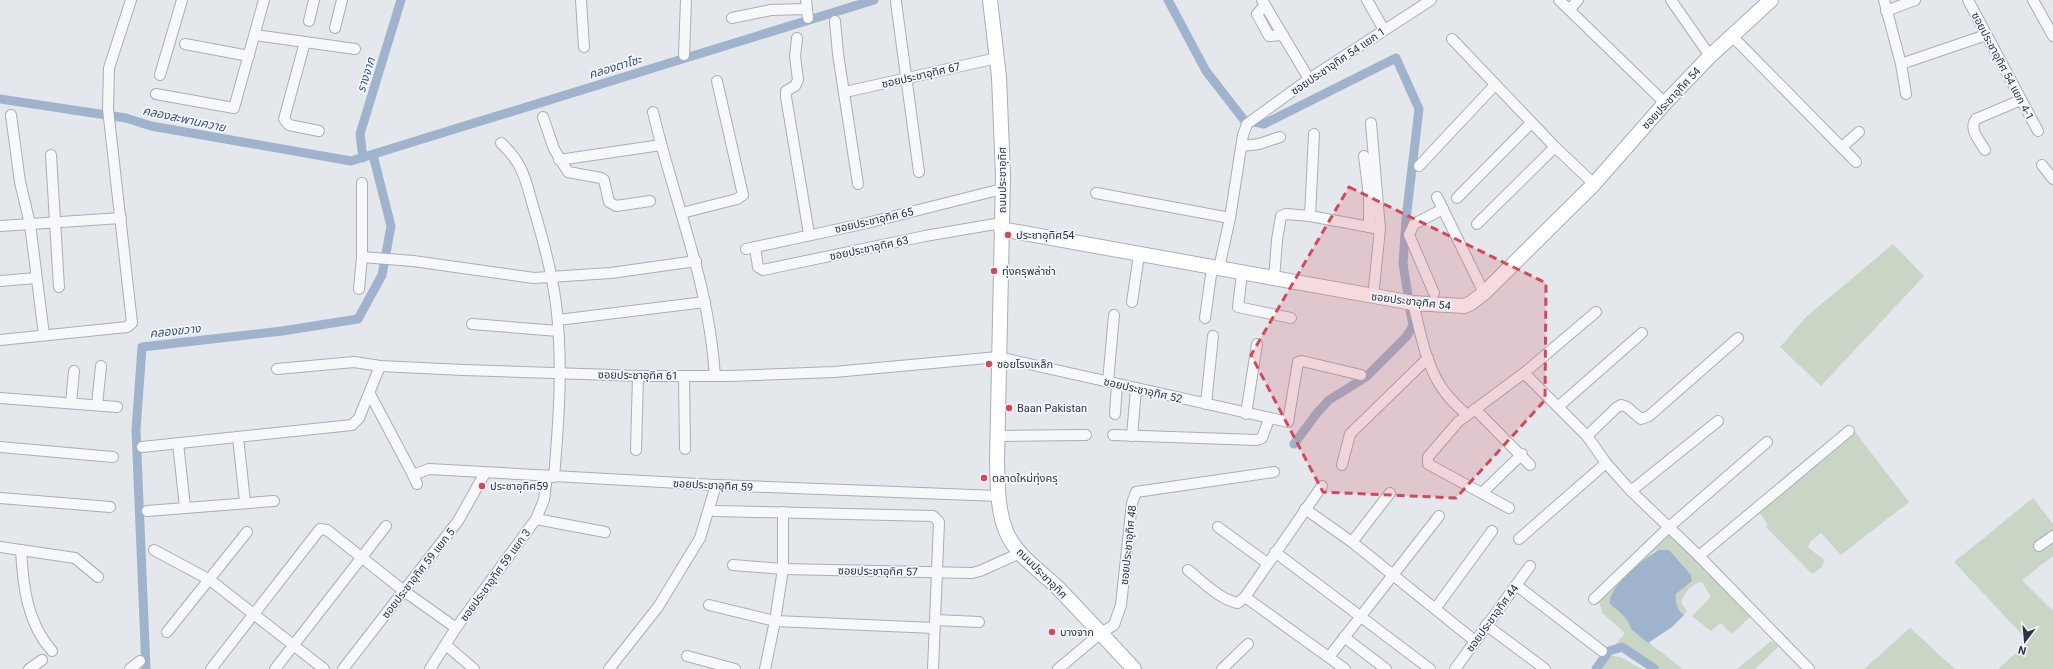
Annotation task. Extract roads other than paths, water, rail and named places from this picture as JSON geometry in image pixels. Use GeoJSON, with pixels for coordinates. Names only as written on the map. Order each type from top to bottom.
{"type":"FeatureCollection","features":[{"type":"Feature","properties":{"kind":"street"},"geometry":{"type":"LineString","coordinates":[[0,340],[127,327],[130,325],[132,320],[108,109],[108,68],[131,0]]}},
{"type":"Feature","properties":{"kind":"street"},"geometry":{"type":"LineString","coordinates":[[160,75],[182,0]]}},
{"type":"Feature","properties":{"kind":"street"},"geometry":{"type":"LineString","coordinates":[[156,94],[234,108],[256,35],[264,0]]}},
{"type":"Feature","properties":{"kind":"street"},"geometry":{"type":"LineString","coordinates":[[309,21],[314,0]]}},
{"type":"Feature","properties":{"kind":"street"},"geometry":{"type":"LineString","coordinates":[[335,28],[342,0]]}},
{"type":"Feature","properties":{"kind":"street"},"geometry":{"type":"LineString","coordinates":[[581,0],[584,47]]}},
{"type":"Feature","properties":{"kind":"street"},"geometry":{"type":"LineString","coordinates":[[684,55],[686,0]]}},
{"type":"Feature","properties":{"kind":"street","name":"ถนนประชาอุทิศ"},"geometry":{"type":"LineString","coordinates":[[990,0],[1001,102],[1002,189],[998,357],[998,496],[1006,531],[1020,553],[1059,590],[1134,669]]}},
{"type":"Feature","properties":{"kind":"street"},"geometry":{"type":"LineString","coordinates":[[1367,0],[1384,30]]}},
{"type":"Feature","properties":{"kind":"street"},"geometry":{"type":"LineString","coordinates":[[1559,0],[1570,9],[1665,103]]}},
{"type":"Feature","properties":{"kind":"street"},"geometry":{"type":"LineString","coordinates":[[1570,9],[1578,0]]}},
{"type":"Feature","properties":{"kind":"street"},"geometry":{"type":"LineString","coordinates":[[1671,0],[1710,56]]}},
{"type":"Feature","properties":{"kind":"street","name":"ซอยประชาอุทิศ 54"},"geometry":{"type":"LineString","coordinates":[[1001,226],[1139,255],[1413,304],[1464,306],[1471,303],[1484,293],[1594,184],[1665,103],[1710,56],[1770,0]]}},
{"type":"Feature","properties":{"kind":"street"},"geometry":{"type":"LineString","coordinates":[[1884,0],[1901,64],[1906,94]]}},
{"type":"Feature","properties":{"kind":"street"},"geometry":{"type":"LineString","coordinates":[[1886,11],[1916,0]]}},
{"type":"Feature","properties":{"kind":"street","name":"ซอยประชาอุทิศ 54 แยก 4-1"},"geometry":{"type":"LineString","coordinates":[[1968,0],[2038,131]]}},
{"type":"Feature","properties":{"kind":"street"},"geometry":{"type":"LineString","coordinates":[[2033,0],[2053,36]]}},
{"type":"Feature","properties":{"kind":"street"},"geometry":{"type":"LineString","coordinates":[[896,2],[919,172]]}},
{"type":"Feature","properties":{"kind":"street"},"geometry":{"type":"LineString","coordinates":[[1263,2],[1257,14],[1267,34],[1272,36],[1283,35],[1309,79]]}},
{"type":"Feature","properties":{"kind":"street","name":"ซอยประชาอุทิศ 54 แยก 1"},"geometry":{"type":"LineString","coordinates":[[1242,146],[1250,121],[1309,79],[1425,2]]}},
{"type":"Feature","properties":{"kind":"street"},"geometry":{"type":"LineString","coordinates":[[732,18],[771,10],[807,9]]}},
{"type":"Feature","properties":{"kind":"street"},"geometry":{"type":"LineString","coordinates":[[835,21],[838,54],[846,92],[849,129],[858,184]]}},
{"type":"Feature","properties":{"kind":"street"},"geometry":{"type":"LineString","coordinates":[[1901,64],[1986,34]]}},
{"type":"Feature","properties":{"kind":"street"},"geometry":{"type":"LineString","coordinates":[[256,35],[355,49]]}},
{"type":"Feature","properties":{"kind":"street"},"geometry":{"type":"LineString","coordinates":[[1732,36],[1856,162]]}},
{"type":"Feature","properties":{"kind":"street"},"geometry":{"type":"LineString","coordinates":[[797,38],[795,56],[798,80],[795,86],[786,90],[786,97],[809,234]]}},
{"type":"Feature","properties":{"kind":"street"},"geometry":{"type":"LineString","coordinates":[[1452,39],[1531,123],[1594,184]]}},
{"type":"Feature","properties":{"kind":"street"},"geometry":{"type":"LineString","coordinates":[[305,42],[284,119],[290,125],[320,131]]}},
{"type":"Feature","properties":{"kind":"street"},"geometry":{"type":"LineString","coordinates":[[185,44],[249,56]]}},
{"type":"Feature","properties":{"kind":"street","name":"ซอยประชาอุทิศ 67"},"geometry":{"type":"LineString","coordinates":[[846,92],[997,58]]}},
{"type":"Feature","properties":{"kind":"street"},"geometry":{"type":"LineString","coordinates":[[682,213],[736,199],[743,195],[717,81]]}},
{"type":"Feature","properties":{"kind":"street"},"geometry":{"type":"LineString","coordinates":[[1419,166],[1496,85]]}},
{"type":"Feature","properties":{"kind":"street"},"geometry":{"type":"LineString","coordinates":[[1985,150],[1972,128],[1973,123],[1976,119],[2021,100]]}},
{"type":"Feature","properties":{"kind":"street"},"geometry":{"type":"LineString","coordinates":[[653,112],[661,145],[696,261],[705,302],[716,376]]}},
{"type":"Feature","properties":{"kind":"street"},"geometry":{"type":"LineString","coordinates":[[11,115],[18,153],[20,182],[30,224],[44,335]]}},
{"type":"Feature","properties":{"kind":"street"},"geometry":{"type":"LineString","coordinates":[[543,117],[559,160],[568,172],[596,176],[604,180],[608,198],[612,204],[622,206],[650,200]]}},
{"type":"Feature","properties":{"kind":"street"},"geometry":{"type":"LineString","coordinates":[[1458,198],[1531,123]]}},
{"type":"Feature","properties":{"kind":"street"},"geometry":{"type":"LineString","coordinates":[[1371,124],[1380,229],[1373,297]]}},
{"type":"Feature","properties":{"kind":"street"},"geometry":{"type":"LineString","coordinates":[[1842,147],[1859,132]]}},
{"type":"Feature","properties":{"kind":"street"},"geometry":{"type":"LineString","coordinates":[[1310,216],[1314,134]]}},
{"type":"Feature","properties":{"kind":"street"},"geometry":{"type":"LineString","coordinates":[[1205,318],[1215,268],[1230,218],[1242,146],[1259,144],[1280,137]]}},
{"type":"Feature","properties":{"kind":"street","name":"ซอยประชาอุทิศ 59 แยก 3"},"geometry":{"type":"LineString","coordinates":[[430,669],[456,628],[536,519],[551,477],[561,373],[558,320],[546,250],[518,162],[501,144]]}},
{"type":"Feature","properties":{"kind":"street"},"geometry":{"type":"LineString","coordinates":[[559,160],[661,145]]}},
{"type":"Feature","properties":{"kind":"street"},"geometry":{"type":"LineString","coordinates":[[1476,224],[1555,147]]}},
{"type":"Feature","properties":{"kind":"street"},"geometry":{"type":"LineString","coordinates":[[51,155],[59,287]]}},
{"type":"Feature","properties":{"kind":"street"},"geometry":{"type":"LineString","coordinates":[[1364,156],[1369,196],[1369,227]]}},
{"type":"Feature","properties":{"kind":"street"},"geometry":{"type":"LineString","coordinates":[[2042,165],[2053,179]]}},
{"type":"Feature","properties":{"kind":"street"},"geometry":{"type":"LineString","coordinates":[[359,289],[362,257],[362,183]]}},
{"type":"Feature","properties":{"kind":"street","name":"ซอยประชาอุทิศ 65"},"geometry":{"type":"LineString","coordinates":[[751,248],[809,234],[867,223],[1002,189]]}},
{"type":"Feature","properties":{"kind":"street"},"geometry":{"type":"LineString","coordinates":[[1096,193],[1230,218]]}},
{"type":"Feature","properties":{"kind":"street"},"geometry":{"type":"LineString","coordinates":[[1437,197],[1484,293]]}},
{"type":"Feature","properties":{"kind":"street"},"geometry":{"type":"LineString","coordinates":[[1434,293],[1409,235],[1414,224],[1443,209]]}},
{"type":"Feature","properties":{"kind":"street"},"geometry":{"type":"LineString","coordinates":[[1274,279],[1276,240],[1281,216],[1286,214],[1310,216],[1380,229]]}},
{"type":"Feature","properties":{"kind":"street"},"geometry":{"type":"LineString","coordinates":[[0,226],[121,218]]}},
{"type":"Feature","properties":{"kind":"street","name":"ซอยประชาอุทิศ 63"},"geometry":{"type":"LineString","coordinates":[[751,248],[758,267],[763,270],[925,236],[1001,226]]}},
{"type":"Feature","properties":{"kind":"street"},"geometry":{"type":"LineString","coordinates":[[1132,302],[1139,255]]}},
{"type":"Feature","properties":{"kind":"street"},"geometry":{"type":"LineString","coordinates":[[362,257],[377,257],[534,278],[611,273],[696,261]]}},
{"type":"Feature","properties":{"kind":"street"},"geometry":{"type":"LineString","coordinates":[[1242,273],[1238,307],[1291,318]]}},
{"type":"Feature","properties":{"kind":"street"},"geometry":{"type":"LineString","coordinates":[[0,281],[36,278]]}},
{"type":"Feature","properties":{"kind":"street"},"geometry":{"type":"LineString","coordinates":[[558,320],[705,302]]}},
{"type":"Feature","properties":{"kind":"street"},"geometry":{"type":"LineString","coordinates":[[1413,304],[1422,342],[1428,358],[1440,385],[1449,398],[1471,412],[1522,454],[1530,465]]}},
{"type":"Feature","properties":{"kind":"street"},"geometry":{"type":"LineString","coordinates":[[1510,508],[1428,464],[1427,461],[1430,454],[1458,422],[1524,373],[1596,312]]}},
{"type":"Feature","properties":{"kind":"street"},"geometry":{"type":"LineString","coordinates":[[1114,315],[1112,383],[1115,414]]}},
{"type":"Feature","properties":{"kind":"street"},"geometry":{"type":"LineString","coordinates":[[472,324],[558,331]]}},
{"type":"Feature","properties":{"kind":"street"},"geometry":{"type":"LineString","coordinates":[[1560,406],[1642,333]]}},
{"type":"Feature","properties":{"kind":"street"},"geometry":{"type":"LineString","coordinates":[[1206,404],[1213,336]]}},
{"type":"Feature","properties":{"kind":"street"},"geometry":{"type":"LineString","coordinates":[[1587,436],[1621,405],[1627,407],[1641,419],[1649,416],[1738,338]]}},
{"type":"Feature","properties":{"kind":"street"},"geometry":{"type":"LineString","coordinates":[[1246,414],[1257,344]]}},
{"type":"Feature","properties":{"kind":"street","name":"ซอยประชาอุทิศ 61"},"geometry":{"type":"LineString","coordinates":[[277,369],[354,362],[380,366],[638,376],[716,376],[834,372],[998,357]]}},
{"type":"Feature","properties":{"kind":"street","name":"ซอยประชาอุทิศ 52"},"geometry":{"type":"LineString","coordinates":[[998,357],[1246,414],[1288,422],[1298,362],[1302,361],[1361,376]]}},
{"type":"Feature","properties":{"kind":"street"},"geometry":{"type":"LineString","coordinates":[[1342,465],[1350,434],[1428,358]]}},
{"type":"Feature","properties":{"kind":"street"},"geometry":{"type":"LineString","coordinates":[[97,405],[101,366]]}},
{"type":"Feature","properties":{"kind":"street"},"geometry":{"type":"LineString","coordinates":[[142,447],[352,425],[359,418],[370,394],[380,366]]}},
{"type":"Feature","properties":{"kind":"street"},"geometry":{"type":"LineString","coordinates":[[71,403],[74,371]]}},
{"type":"Feature","properties":{"kind":"street"},"geometry":{"type":"LineString","coordinates":[[1524,373],[1560,406],[1587,436],[1606,464],[1631,491],[1699,556],[1809,669]]}},
{"type":"Feature","properties":{"kind":"street"},"geometry":{"type":"LineString","coordinates":[[636,450],[638,376]]}},
{"type":"Feature","properties":{"kind":"street"},"geometry":{"type":"LineString","coordinates":[[684,376],[684,450]]}},
{"type":"Feature","properties":{"kind":"street"},"geometry":{"type":"LineString","coordinates":[[1132,436],[1136,389]]}},
{"type":"Feature","properties":{"kind":"street"},"geometry":{"type":"LineString","coordinates":[[370,394],[417,484]]}},
{"type":"Feature","properties":{"kind":"street"},"geometry":{"type":"LineString","coordinates":[[0,398],[117,407]]}},
{"type":"Feature","properties":{"kind":"street"},"geometry":{"type":"LineString","coordinates":[[1113,435],[1257,440],[1265,435],[1269,419]]}},
{"type":"Feature","properties":{"kind":"street"},"geometry":{"type":"LineString","coordinates":[[1631,491],[1718,421]]}},
{"type":"Feature","properties":{"kind":"street"},"geometry":{"type":"LineString","coordinates":[[1699,556],[1849,432]]}},
{"type":"Feature","properties":{"kind":"street"},"geometry":{"type":"LineString","coordinates":[[997,436],[1086,435]]}},
{"type":"Feature","properties":{"kind":"street"},"geometry":{"type":"LineString","coordinates":[[238,437],[245,502]]}},
{"type":"Feature","properties":{"kind":"street"},"geometry":{"type":"LineString","coordinates":[[1594,599],[1669,527],[1767,442]]}},
{"type":"Feature","properties":{"kind":"street"},"geometry":{"type":"LineString","coordinates":[[178,444],[185,507]]}},
{"type":"Feature","properties":{"kind":"street"},"geometry":{"type":"LineString","coordinates":[[0,447],[113,457]]}},
{"type":"Feature","properties":{"kind":"street"},"geometry":{"type":"LineString","coordinates":[[1482,493],[1522,454]]}},
{"type":"Feature","properties":{"kind":"street"},"geometry":{"type":"LineString","coordinates":[[1519,539],[1606,464]]}},
{"type":"Feature","properties":{"kind":"street","name":"ซอยประชาอุทิศ 59"},"geometry":{"type":"LineString","coordinates":[[413,475],[429,469],[716,485],[998,496]]}},
{"type":"Feature","properties":{"kind":"street","name":"ซอยประชาอุทิศ 48"},"geometry":{"type":"LineString","coordinates":[[1101,633],[1114,625],[1121,605],[1132,502],[1136,492],[1274,472]]}},
{"type":"Feature","properties":{"kind":"street","name":"ซอยประชาอุทิศ 59 แยก 5"},"geometry":{"type":"LineString","coordinates":[[343,669],[458,521],[485,473]]}},
{"type":"Feature","properties":{"kind":"street"},"geometry":{"type":"LineString","coordinates":[[610,669],[658,607],[700,538],[716,485]]}},
{"type":"Feature","properties":{"kind":"street"},"geometry":{"type":"LineString","coordinates":[[1188,570],[1231,602],[1238,603],[1245,597],[1267,563],[1322,486]]}},
{"type":"Feature","properties":{"kind":"street"},"geometry":{"type":"LineString","coordinates":[[1352,542],[1390,493]]}},
{"type":"Feature","properties":{"kind":"street"},"geometry":{"type":"LineString","coordinates":[[0,498],[110,507]]}},
{"type":"Feature","properties":{"kind":"street"},"geometry":{"type":"LineString","coordinates":[[147,510],[274,501]]}},
{"type":"Feature","properties":{"kind":"street"},"geometry":{"type":"LineString","coordinates":[[1305,509],[1352,542],[1475,641]]}},
{"type":"Feature","properties":{"kind":"street"},"geometry":{"type":"LineString","coordinates":[[715,511],[933,516],[939,522],[933,669]]}},
{"type":"Feature","properties":{"kind":"street"},"geometry":{"type":"LineString","coordinates":[[765,669],[775,621],[783,569],[783,512]]}},
{"type":"Feature","properties":{"kind":"street"},"geometry":{"type":"LineString","coordinates":[[1329,658],[1438,516]]}},
{"type":"Feature","properties":{"kind":"street"},"geometry":{"type":"LineString","coordinates":[[536,519],[605,532]]}},
{"type":"Feature","properties":{"kind":"street"},"geometry":{"type":"LineString","coordinates":[[275,669],[363,558],[386,526]]}},
{"type":"Feature","properties":{"kind":"street"},"geometry":{"type":"LineString","coordinates":[[1218,527],[1267,563]]}},
{"type":"Feature","properties":{"kind":"street"},"geometry":{"type":"LineString","coordinates":[[211,669],[320,529],[327,530],[456,628]]}},
{"type":"Feature","properties":{"kind":"street"},"geometry":{"type":"LineString","coordinates":[[1435,608],[1492,531]]}},
{"type":"Feature","properties":{"kind":"street"},"geometry":{"type":"LineString","coordinates":[[167,632],[247,532]]}},
{"type":"Feature","properties":{"kind":"street"},"geometry":{"type":"LineString","coordinates":[[2038,546],[2053,536]]}},
{"type":"Feature","properties":{"kind":"street"},"geometry":{"type":"LineString","coordinates":[[0,548],[75,558],[98,578]]}},
{"type":"Feature","properties":{"kind":"street"},"geometry":{"type":"LineString","coordinates":[[21,550],[25,595],[33,621],[42,639],[52,651]]}},
{"type":"Feature","properties":{"kind":"street"},"geometry":{"type":"LineString","coordinates":[[154,550],[210,580],[324,669]]}},
{"type":"Feature","properties":{"kind":"street"},"geometry":{"type":"LineString","coordinates":[[1275,552],[1430,669]]}},
{"type":"Feature","properties":{"kind":"street","name":"ซอยประชาอุทิศ 57"},"geometry":{"type":"LineString","coordinates":[[733,565],[783,569],[977,572],[1020,553]]}},
{"type":"Feature","properties":{"kind":"street","name":"ซอยประชาอุทิศ 44"},"geometry":{"type":"LineString","coordinates":[[1458,668],[1486,625],[1530,566]]}},
{"type":"Feature","properties":{"kind":"street"},"geometry":{"type":"LineString","coordinates":[[1516,585],[1602,651]]}},
{"type":"Feature","properties":{"kind":"street"},"geometry":{"type":"LineString","coordinates":[[1245,597],[1345,669]]}},
{"type":"Feature","properties":{"kind":"street"},"geometry":{"type":"LineString","coordinates":[[708,605],[775,621],[935,624],[979,622]]}},
{"type":"Feature","properties":{"kind":"street"},"geometry":{"type":"LineString","coordinates":[[1486,625],[1545,669]]}},
{"type":"Feature","properties":{"kind":"street"},"geometry":{"type":"LineString","coordinates":[[1058,669],[1101,633]]}},
{"type":"Feature","properties":{"kind":"street"},"geometry":{"type":"LineString","coordinates":[[1344,637],[1386,669]]}},
{"type":"Feature","properties":{"kind":"street"},"geometry":{"type":"LineString","coordinates":[[1222,669],[1248,644]]}},
{"type":"Feature","properties":{"kind":"street"},"geometry":{"type":"LineString","coordinates":[[446,645],[474,669]]}},
{"type":"Feature","properties":{"kind":"street"},"geometry":{"type":"LineString","coordinates":[[687,656],[735,669]]}},
{"type":"Feature","properties":{"kind":"street"},"geometry":{"type":"LineString","coordinates":[[29,669],[42,660]]}},
{"type":"Feature","properties":{"kind":"street"},"geometry":{"type":"LineString","coordinates":[[130,669],[140,661]]}},
{"type":"Feature","properties":{"kind":"water"},"geometry":{"type":"Polygon","coordinates":[[[1659,550],[1669,550],[1691,575],[1692,581],[1676,594],[1677,606],[1684,615],[1672,627],[1648,643],[1631,629],[1630,625],[1620,612],[1610,604],[1614,590],[1620,582],[1645,559],[1659,550]]]}},
{"type":"Feature","properties":{"kind":"waterway","name":"รางจาก"},"geometry":{"type":"LineString","coordinates":[[363,158],[360,134],[401,0]]}},
{"type":"Feature","properties":{"kind":"waterway","name":"คลองตาโซะ"},"geometry":{"type":"LineString","coordinates":[[0,99],[126,118],[151,126],[351,161],[874,0]]}},
{"type":"Feature","properties":{"kind":"waterway"},"geometry":{"type":"LineString","coordinates":[[1168,0],[1206,71],[1244,120],[1264,124],[1396,58],[1419,109],[1406,219],[1403,264],[1408,295]]}},
{"type":"Feature","properties":{"kind":"waterway","name":"คลองขวาง"},"geometry":{"type":"LineString","coordinates":[[146,669],[136,430],[142,347],[282,331],[358,319],[382,275],[391,226],[373,155]]}},
{"type":"Feature","properties":{"kind":"waterway"},"geometry":{"type":"LineString","coordinates":[[1294,444],[1317,413],[1329,400],[1366,377],[1406,337],[1413,326],[1410,310]]}},
{"type":"Feature","properties":{"kind":"waterway"},"geometry":{"type":"LineString","coordinates":[[1596,669],[1609,651],[1622,647],[1655,669]]}},
{"type":"Feature","properties":{"kind":"place","name":"ประชาอุทิศ54"},"geometry":{"type":"Point","coordinates":[1008,235]}},
{"type":"Feature","properties":{"kind":"place","name":"ทุ่งครุพล่าช่า"},"geometry":{"type":"Point","coordinates":[994,271]}},
{"type":"Feature","properties":{"kind":"place","name":"ซอยโรงเหล็ก"},"geometry":{"type":"Point","coordinates":[989,364]}},
{"type":"Feature","properties":{"kind":"place","name":"Baan Pakistan"},"geometry":{"type":"Point","coordinates":[1009,408]}},
{"type":"Feature","properties":{"kind":"place","name":"ตลาดใหม่ทุ่งครุ"},"geometry":{"type":"Point","coordinates":[984,478]}},
{"type":"Feature","properties":{"kind":"place","name":"ประชาอุทิศ59"},"geometry":{"type":"Point","coordinates":[482,486]}},
{"type":"Feature","properties":{"kind":"place","name":"บางจาก"},"geometry":{"type":"Point","coordinates":[1052,632]}},
{"type":"Feature","properties":{"kind":"water label","name":"คลองสะพานควาย"},"geometry":{"type":"Point","coordinates":[184,119]}}]}
